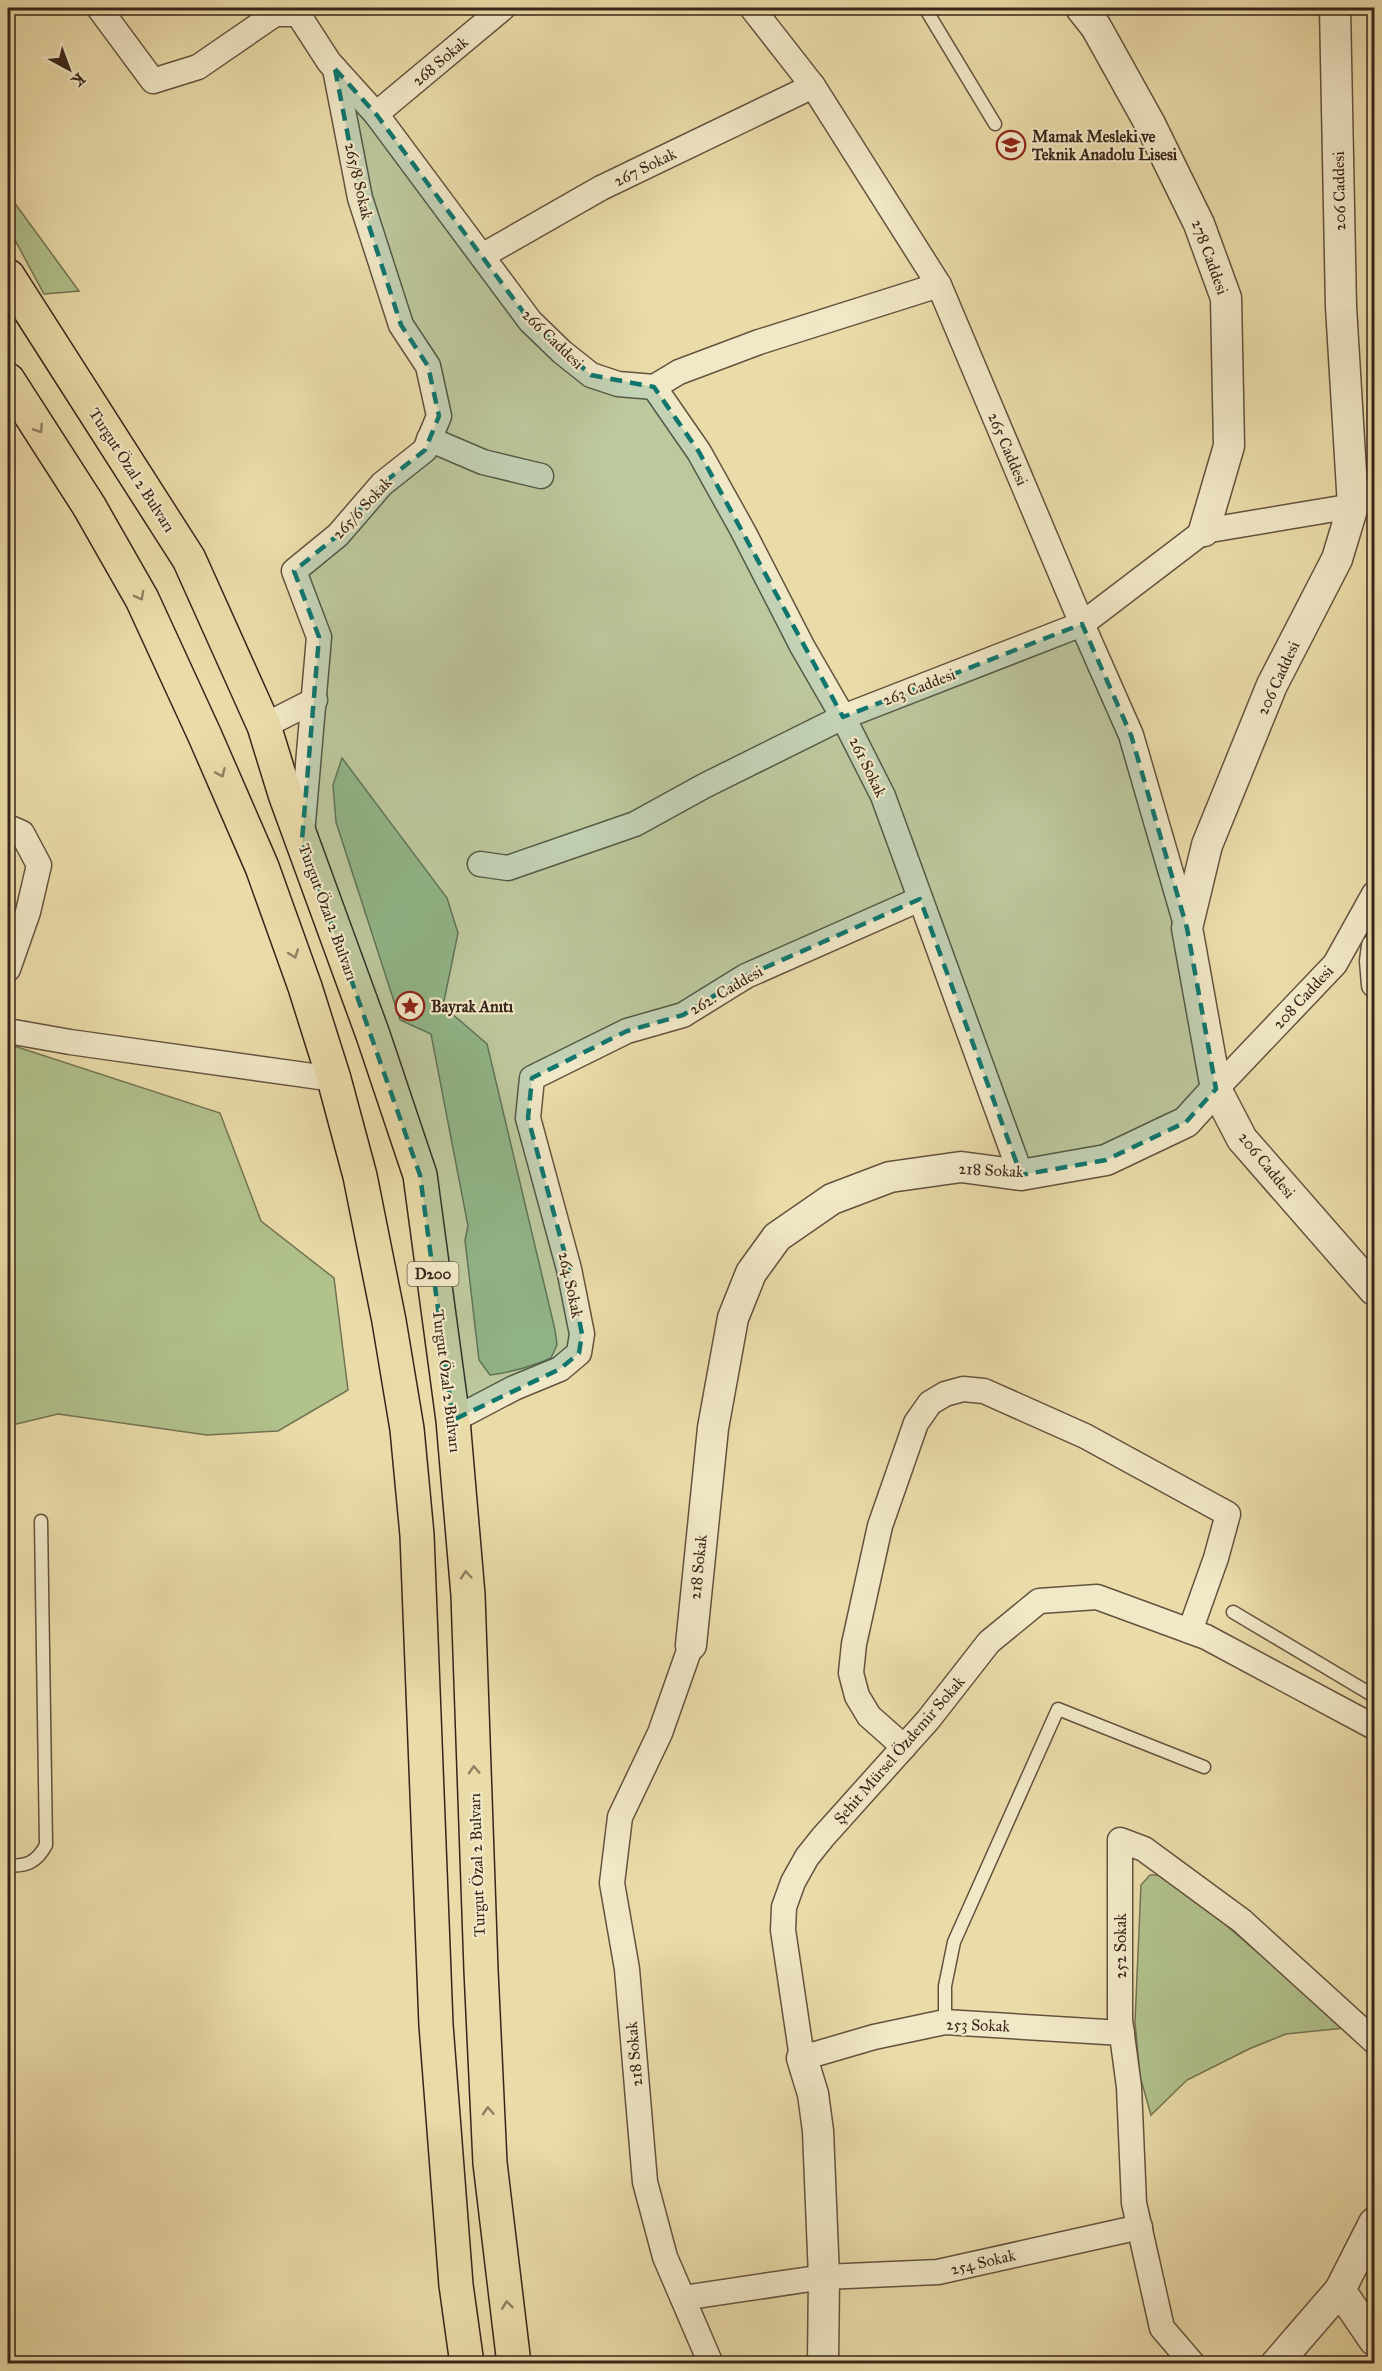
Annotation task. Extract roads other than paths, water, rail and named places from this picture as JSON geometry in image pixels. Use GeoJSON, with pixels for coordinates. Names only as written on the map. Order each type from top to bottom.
{"type":"FeatureCollection","features":[{"type":"Feature","properties":{"kind":"highway","name":"Turgut Özal 2 Bulvarı"},"geometry":{"type":"LineString","coordinates":[[8,276],[189,559],[264,726],[420,1175],[453,1420],[468,1595],[480,1970],[490,2163],[514,2364]]}},
{"type":"Feature","properties":{"kind":"highway","name":"D200"},"geometry":{"type":"LineString","coordinates":[[8,380],[89,506],[142,599],[262,867],[305,987],[334,1079],[360,1176],[390,1321],[407,1429],[417,1546],[435,2025],[456,2285],[467,2364]]}},
{"type":"Feature","properties":{"kind":"street"},"geometry":{"type":"LineString","coordinates":[[99,8],[153,81],[198,67],[275,14],[298,10]]}},
{"type":"Feature","properties":{"kind":"street","name":"268 Sokak"},"geometry":{"type":"LineString","coordinates":[[376,114],[503,8]]}},
{"type":"Feature","properties":{"kind":"street","name":"265 Caddesi"},"geometry":{"type":"LineString","coordinates":[[752,8],[813,86],[939,285],[1131,735],[1187,928]]}},
{"type":"Feature","properties":{"kind":"street","name":"278 Caddesi"},"geometry":{"type":"LineString","coordinates":[[1081,8],[1096,27],[1150,124],[1199,224],[1226,298],[1229,446],[1204,531]]}},
{"type":"Feature","properties":{"kind":"street","name":"206 Caddesi"},"geometry":{"type":"LineString","coordinates":[[1335,8],[1341,307],[1353,506],[1337,559],[1272,685],[1207,844],[1187,928],[1216,1089],[1242,1139],[1374,1290]]}},
{"type":"Feature","properties":{"kind":"street","name":"266 Caddesi"},"geometry":{"type":"LineString","coordinates":[[298,10],[335,69],[376,114],[530,321],[562,352],[591,375],[618,384],[654,387]]}},
{"type":"Feature","properties":{"kind":"street","name":"265/8 Sokak"},"geometry":{"type":"LineString","coordinates":[[335,69],[360,198],[390,292]]}},
{"type":"Feature","properties":{"kind":"street","name":"267 Sokak"},"geometry":{"type":"LineString","coordinates":[[482,256],[601,188],[813,86]]}},
{"type":"Feature","properties":{"kind":"street"},"geometry":{"type":"LineString","coordinates":[[654,387],[679,372],[759,342],[939,285]]}},
{"type":"Feature","properties":{"kind":"street","name":"265/6 Sokak"},"geometry":{"type":"LineString","coordinates":[[302,840],[319,637],[294,571],[338,535],[382,484],[424,450],[439,416],[428,366],[401,325],[390,292]]}},
{"type":"Feature","properties":{"kind":"street","name":"261 Sokak"},"geometry":{"type":"LineString","coordinates":[[654,387],[699,452],[743,531],[802,646],[843,717],[883,796],[1021,1174]]}},
{"type":"Feature","properties":{"kind":"street"},"geometry":{"type":"LineString","coordinates":[[429,439],[483,462],[541,476]]}},
{"type":"Feature","properties":{"kind":"street","name":"263 Caddesi"},"geometry":{"type":"LineString","coordinates":[[480,864],[508,868],[635,824],[704,786],[843,717],[1082,624],[1204,531],[1353,506]]}},
{"type":"Feature","properties":{"kind":"street"},"geometry":{"type":"LineString","coordinates":[[264,726],[315,700]]}},
{"type":"Feature","properties":{"kind":"street"},"geometry":{"type":"LineString","coordinates":[[8,827],[22,833],[39,865],[28,912],[8,969]]}},
{"type":"Feature","properties":{"kind":"street","name":"208 Caddesi"},"geometry":{"type":"LineString","coordinates":[[1216,1089],[1335,964],[1374,894]]}},
{"type":"Feature","properties":{"kind":"street","name":"262. Caddesi"},"geometry":{"type":"LineString","coordinates":[[532,1078],[627,1031],[683,1015],[746,976],[920,899]]}},
{"type":"Feature","properties":{"kind":"street"},"geometry":{"type":"LineString","coordinates":[[1374,946],[1372,961],[1374,985]]}},
{"type":"Feature","properties":{"kind":"street"},"geometry":{"type":"LineString","coordinates":[[8,1031],[69,1042],[334,1079]]}},
{"type":"Feature","properties":{"kind":"street","name":"264 Sokak"},"geometry":{"type":"LineString","coordinates":[[453,1420],[514,1388],[560,1369],[579,1353],[582,1334],[569,1269],[528,1118],[532,1078]]}},
{"type":"Feature","properties":{"kind":"street","name":"218 Sokak"},"geometry":{"type":"LineString","coordinates":[[711,2364],[665,2258],[645,2182],[627,1969],[612,1883],[620,1817],[660,1733],[691,1645],[713,1428],[733,1318],[751,1273],[777,1237],[832,1199],[890,1177],[961,1167],[1021,1174],[1106,1160],[1186,1122],[1216,1089]]}},
{"type":"Feature","properties":{"kind":"street"},"geometry":{"type":"LineString","coordinates":[[904,1747],[868,1716],[857,1696],[851,1673],[854,1644],[880,1527],[916,1423],[930,1403],[945,1394],[963,1389],[984,1391],[1085,1436],[1228,1514],[1216,1558],[1190,1631]]}},
{"type":"Feature","properties":{"kind":"street","name":"Şehit Mürsel Özdemir Sokak"},"geometry":{"type":"LineString","coordinates":[[823,2364],[824,2277],[818,2132],[813,2094],[802,2058],[783,1930],[784,1907],[793,1882],[807,1857],[928,1720],[989,1642],[1039,1601],[1097,1597],[1206,1637],[1374,1727]]}},
{"type":"Feature","properties":{"kind":"street","name":"252 Sokak"},"geometry":{"type":"LineString","coordinates":[[1193,2364],[1162,2328],[1134,2203],[1129,2087],[1122,2033],[1120,1840],[1144,1849],[1242,1921],[1374,2041]]}},
{"type":"Feature","properties":{"kind":"street","name":"253 Sokak"},"geometry":{"type":"LineString","coordinates":[[802,2058],[873,2037],[945,2022],[1122,2033]]}},
{"type":"Feature","properties":{"kind":"street"},"geometry":{"type":"LineString","coordinates":[[1276,2364],[1340,2290],[1374,2223]]}},
{"type":"Feature","properties":{"kind":"street","name":"254 Sokak"},"geometry":{"type":"LineString","coordinates":[[683,2298],[824,2277],[938,2272],[1140,2228]]}},
{"type":"Feature","properties":{"kind":"street"},"geometry":{"type":"LineString","coordinates":[[1340,2290],[1374,2340]]}},
{"type":"Feature","properties":{"kind":"lane"},"geometry":{"type":"LineString","coordinates":[[925,8],[995,124]]}},
{"type":"Feature","properties":{"kind":"lane"},"geometry":{"type":"LineString","coordinates":[[8,1865],[21,1866],[31,1863],[41,1855],[46,1845],[41,1521]]}},
{"type":"Feature","properties":{"kind":"lane"},"geometry":{"type":"LineString","coordinates":[[1233,1612],[1374,1696]]}},
{"type":"Feature","properties":{"kind":"lane"},"geometry":{"type":"LineString","coordinates":[[945,2022],[945,1986],[954,1942],[1058,1709],[1204,1767]]}},
{"type":"Feature","properties":{"kind":"place","name":"Mamak Mesleki ve Teknik Anadolu Lisesi"},"geometry":{"type":"Point","coordinates":[1011,145]}},
{"type":"Feature","properties":{"kind":"place","name":"Bayrak Anıtı"},"geometry":{"type":"Point","coordinates":[410,1006]}}]}
